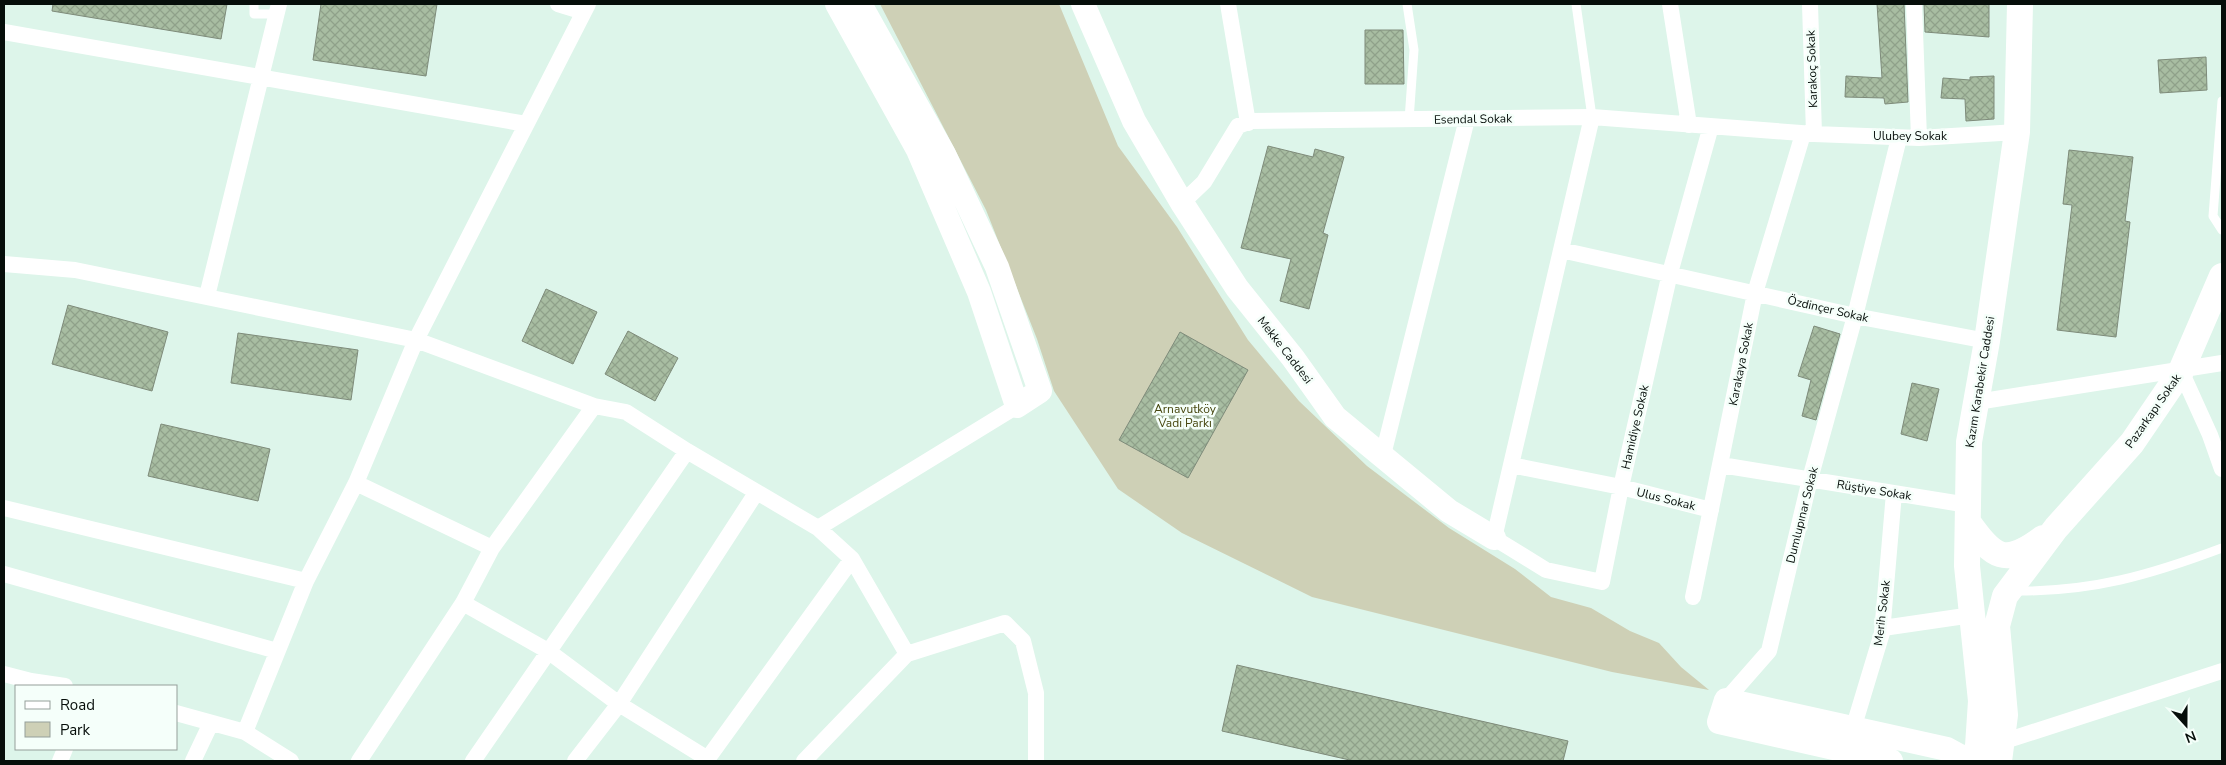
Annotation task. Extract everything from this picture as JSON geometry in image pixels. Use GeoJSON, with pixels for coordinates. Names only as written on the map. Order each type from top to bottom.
{"type":"FeatureCollection","features":[{"type":"Feature","properties":{"kind":"main road"},"geometry":{"type":"LineString","coordinates":[[837,4],[918,150],[979,292],[1016,406],[1040,391],[997,267],[944,154],[860,4]]}},
{"type":"Feature","properties":{"kind":"main road","name":"Mekke Caddesi"},"geometry":{"type":"LineString","coordinates":[[1083,4],[1134,121],[1182,203],[1237,288],[1293,358],[1335,417],[1449,511],[1494,538]]}},
{"type":"Feature","properties":{"kind":"main road","name":"Kazım Karabekir Caddesi"},"geometry":{"type":"LineString","coordinates":[[1974,761],[1978,746],[1981,701],[1967,566],[1969,442],[1987,341],[2017,132],[2020,4]]}},
{"type":"Feature","properties":{"kind":"main road","name":"Pazarkapı Sokak"},"geometry":{"type":"LineString","coordinates":[[2056,528],[2132,443],[2181,371],[2222,276]]}},
{"type":"Feature","properties":{"kind":"main road"},"geometry":{"type":"LineString","coordinates":[[1968,513],[1987,547],[2000,554],[2014,554],[2027,550],[2056,528]]}},
{"type":"Feature","properties":{"kind":"main road"},"geometry":{"type":"LineString","coordinates":[[2000,752],[2005,715],[1997,626],[2005,596],[2056,528]]}},
{"type":"Feature","properties":{"kind":"main road"},"geometry":{"type":"LineString","coordinates":[[1722,711],[1853,728],[1948,749],[1969,761]]}},
{"type":"Feature","properties":{"kind":"main road"},"geometry":{"type":"LineString","coordinates":[[1722,711],[1891,761]]}},
{"type":"Feature","properties":{"kind":"street"},"geometry":{"type":"LineString","coordinates":[[1182,203],[1204,182],[1238,126],[1248,123],[1228,4]]}},
{"type":"Feature","properties":{"kind":"street"},"geometry":{"type":"LineString","coordinates":[[1670,4],[1689,125]]}},
{"type":"Feature","properties":{"kind":"street","name":"Karakoç Sokak"},"geometry":{"type":"LineString","coordinates":[[1809,134],[1810,4]]}},
{"type":"Feature","properties":{"kind":"street"},"geometry":{"type":"LineString","coordinates":[[1914,4],[1919,138]]}},
{"type":"Feature","properties":{"kind":"street"},"geometry":{"type":"LineString","coordinates":[[245,732],[306,581],[356,483],[416,340],[526,124],[575,6]]}},
{"type":"Feature","properties":{"kind":"street"},"geometry":{"type":"LineString","coordinates":[[207,296],[278,9]]}},
{"type":"Feature","properties":{"kind":"street"},"geometry":{"type":"LineString","coordinates":[[4,32],[526,124]]}},
{"type":"Feature","properties":{"kind":"street"},"geometry":{"type":"LineString","coordinates":[[1494,538],[1592,117]]}},
{"type":"Feature","properties":{"kind":"street","name":"Esendal Sokak"},"geometry":{"type":"LineString","coordinates":[[1248,123],[1592,117],[1809,134]]}},
{"type":"Feature","properties":{"kind":"street"},"geometry":{"type":"LineString","coordinates":[[1383,455],[1467,119]]}},
{"type":"Feature","properties":{"kind":"street","name":"Hamidiye Sokak"},"geometry":{"type":"LineString","coordinates":[[1602,582],[1621,487],[1670,273],[1711,126]]}},
{"type":"Feature","properties":{"kind":"street","name":"Ulubey Sokak"},"geometry":{"type":"LineString","coordinates":[[1809,134],[1919,138],[2017,132]]}},
{"type":"Feature","properties":{"kind":"street","name":"Karakaya Sokak"},"geometry":{"type":"LineString","coordinates":[[1693,597],[1754,293],[1809,134]]}},
{"type":"Feature","properties":{"kind":"street","name":"Dumlupınar Sokak"},"geometry":{"type":"LineString","coordinates":[[1722,711],[1769,651],[1810,479],[1855,316],[1899,138]]}},
{"type":"Feature","properties":{"kind":"street","name":"Özdinçer Sokak"},"geometry":{"type":"LineString","coordinates":[[1561,250],[1855,316],[1987,341]]}},
{"type":"Feature","properties":{"kind":"street"},"geometry":{"type":"LineString","coordinates":[[4,264],[75,270],[416,340],[594,406],[626,412],[756,493],[818,528],[852,559],[907,654]]}},
{"type":"Feature","properties":{"kind":"street"},"geometry":{"type":"LineString","coordinates":[[1977,402],[2222,363]]}},
{"type":"Feature","properties":{"kind":"street"},"geometry":{"type":"LineString","coordinates":[[2181,371],[2210,435],[2222,469]]}},
{"type":"Feature","properties":{"kind":"street"},"geometry":{"type":"LineString","coordinates":[[359,761],[463,603],[492,548],[594,406]]}},
{"type":"Feature","properties":{"kind":"street"},"geometry":{"type":"LineString","coordinates":[[818,528],[1016,406]]}},
{"type":"Feature","properties":{"kind":"street"},"geometry":{"type":"LineString","coordinates":[[473,761],[687,451]]}},
{"type":"Feature","properties":{"kind":"street","name":"Ulus Sokak"},"geometry":{"type":"LineString","coordinates":[[1510,465],[1621,487],[1711,510]]}},
{"type":"Feature","properties":{"kind":"street","name":"Rüştiye Sokak"},"geometry":{"type":"LineString","coordinates":[[1721,465],[1894,493],[1968,513]]}},
{"type":"Feature","properties":{"kind":"street"},"geometry":{"type":"LineString","coordinates":[[356,483],[492,548]]}},
{"type":"Feature","properties":{"kind":"street"},"geometry":{"type":"LineString","coordinates":[[575,761],[619,704],[756,493]]}},
{"type":"Feature","properties":{"kind":"street","name":"Merih Sokak"},"geometry":{"type":"LineString","coordinates":[[1853,728],[1877,654],[1883,628],[1894,493]]}},
{"type":"Feature","properties":{"kind":"street"},"geometry":{"type":"LineString","coordinates":[[4,508],[306,581]]}},
{"type":"Feature","properties":{"kind":"street","name":"Mekke Caddesi"},"geometry":{"type":"LineString","coordinates":[[1494,538],[1546,570],[1602,582]]}},
{"type":"Feature","properties":{"kind":"street"},"geometry":{"type":"LineString","coordinates":[[463,603],[548,651],[619,704],[707,760],[852,559]]}},
{"type":"Feature","properties":{"kind":"street"},"geometry":{"type":"LineString","coordinates":[[4,574],[277,651]]}},
{"type":"Feature","properties":{"kind":"street"},"geometry":{"type":"LineString","coordinates":[[1883,628],[1972,615]]}},
{"type":"Feature","properties":{"kind":"street"},"geometry":{"type":"LineString","coordinates":[[804,761],[907,654],[1004,623],[1023,641],[1036,693],[1036,761]]}},
{"type":"Feature","properties":{"kind":"street"},"geometry":{"type":"LineString","coordinates":[[2000,752],[2222,671]]}},
{"type":"Feature","properties":{"kind":"street"},"geometry":{"type":"LineString","coordinates":[[4,674],[31,682],[57,685]]}},
{"type":"Feature","properties":{"kind":"street"},"geometry":{"type":"LineString","coordinates":[[4,687],[31,682]]}},
{"type":"Feature","properties":{"kind":"street"},"geometry":{"type":"LineString","coordinates":[[178,714],[245,732],[292,761]]}},
{"type":"Feature","properties":{"kind":"street"},"geometry":{"type":"LineString","coordinates":[[193,761],[211,723]]}},
{"type":"Feature","properties":{"kind":"lane"},"geometry":{"type":"LineString","coordinates":[[254,4],[254,14],[278,9]]}},
{"type":"Feature","properties":{"kind":"lane"},"geometry":{"type":"LineString","coordinates":[[1407,4],[1414,50],[1409,120]]}},
{"type":"Feature","properties":{"kind":"lane"},"geometry":{"type":"LineString","coordinates":[[1576,4],[1592,117]]}},
{"type":"Feature","properties":{"kind":"lane"},"geometry":{"type":"LineString","coordinates":[[2222,101],[2213,216],[2222,230]]}},
{"type":"Feature","properties":{"kind":"lane"},"geometry":{"type":"LineString","coordinates":[[2009,591],[2049,591],[2098,586],[2172,567],[2222,548]]}},
{"type":"Feature","properties":{"kind":"green space","name":"Arnavutköy Vadi Parkı"},"geometry":{"type":"Polygon","coordinates":[[[880,4],[1059,4],[1118,146],[1177,227],[1248,340],[1299,401],[1367,466],[1449,528],[1515,569],[1551,597],[1591,608],[1630,631],[1659,643],[1681,667],[1709,690],[1612,672],[1312,597],[1182,533],[1118,489],[1054,391],[1037,339],[986,210],[880,4]]]}},
{"type":"Feature","properties":{"kind":"building"},"geometry":{"type":"Polygon","coordinates":[[[53,4],[227,4],[221,39],[52,11],[53,4]]]}},
{"type":"Feature","properties":{"kind":"building"},"geometry":{"type":"Polygon","coordinates":[[[321,4],[437,4],[426,76],[313,60],[321,4]]]}},
{"type":"Feature","properties":{"kind":"building"},"geometry":{"type":"Polygon","coordinates":[[[1877,4],[1904,4],[1908,102],[1885,104],[1884,98],[1845,97],[1846,76],[1882,78],[1877,4]]]}},
{"type":"Feature","properties":{"kind":"building"},"geometry":{"type":"Polygon","coordinates":[[[1924,4],[1989,4],[1989,37],[1925,32],[1924,4]]]}},
{"type":"Feature","properties":{"kind":"building"},"geometry":{"type":"Polygon","coordinates":[[[1365,30],[1403,30],[1404,84],[1365,84],[1365,30]]]}},
{"type":"Feature","properties":{"kind":"building"},"geometry":{"type":"Polygon","coordinates":[[[2206,57],[2207,90],[2160,93],[2158,60],[2206,57]]]}},
{"type":"Feature","properties":{"kind":"building"},"geometry":{"type":"Polygon","coordinates":[[[1994,76],[1994,119],[1966,121],[1965,99],[1941,98],[1943,78],[1970,80],[1970,77],[1994,76]]]}},
{"type":"Feature","properties":{"kind":"building"},"geometry":{"type":"Polygon","coordinates":[[[1268,146],[1313,157],[1315,149],[1344,157],[1323,233],[1328,235],[1309,309],[1280,301],[1291,259],[1241,248],[1268,146]]]}},
{"type":"Feature","properties":{"kind":"building"},"geometry":{"type":"Polygon","coordinates":[[[2069,150],[2133,157],[2125,221],[2130,222],[2116,337],[2057,330],[2072,205],[2063,204],[2069,150]]]}},
{"type":"Feature","properties":{"kind":"building"},"geometry":{"type":"Polygon","coordinates":[[[546,289],[597,312],[573,364],[522,341],[546,289]]]}},
{"type":"Feature","properties":{"kind":"building"},"geometry":{"type":"Polygon","coordinates":[[[68,305],[168,332],[152,391],[52,364],[68,305]]]}},
{"type":"Feature","properties":{"kind":"building"},"geometry":{"type":"Polygon","coordinates":[[[1814,326],[1840,334],[1816,420],[1802,416],[1811,380],[1798,376],[1814,326]]]}},
{"type":"Feature","properties":{"kind":"building"},"geometry":{"type":"Polygon","coordinates":[[[628,331],[678,358],[655,401],[605,374],[628,331]]]}},
{"type":"Feature","properties":{"kind":"building"},"geometry":{"type":"Polygon","coordinates":[[[1180,332],[1248,370],[1188,478],[1119,440],[1180,332]]]}},
{"type":"Feature","properties":{"kind":"building"},"geometry":{"type":"Polygon","coordinates":[[[238,333],[358,350],[351,400],[231,383],[238,333]]]}},
{"type":"Feature","properties":{"kind":"building"},"geometry":{"type":"Polygon","coordinates":[[[1912,383],[1939,389],[1927,441],[1901,434],[1912,383]]]}},
{"type":"Feature","properties":{"kind":"building"},"geometry":{"type":"Polygon","coordinates":[[[161,424],[270,449],[258,501],[148,476],[161,424]]]}},
{"type":"Feature","properties":{"kind":"building"},"geometry":{"type":"Polygon","coordinates":[[[1237,665],[1568,741],[1563,761],[1354,761],[1222,731],[1237,665]]]}}]}
